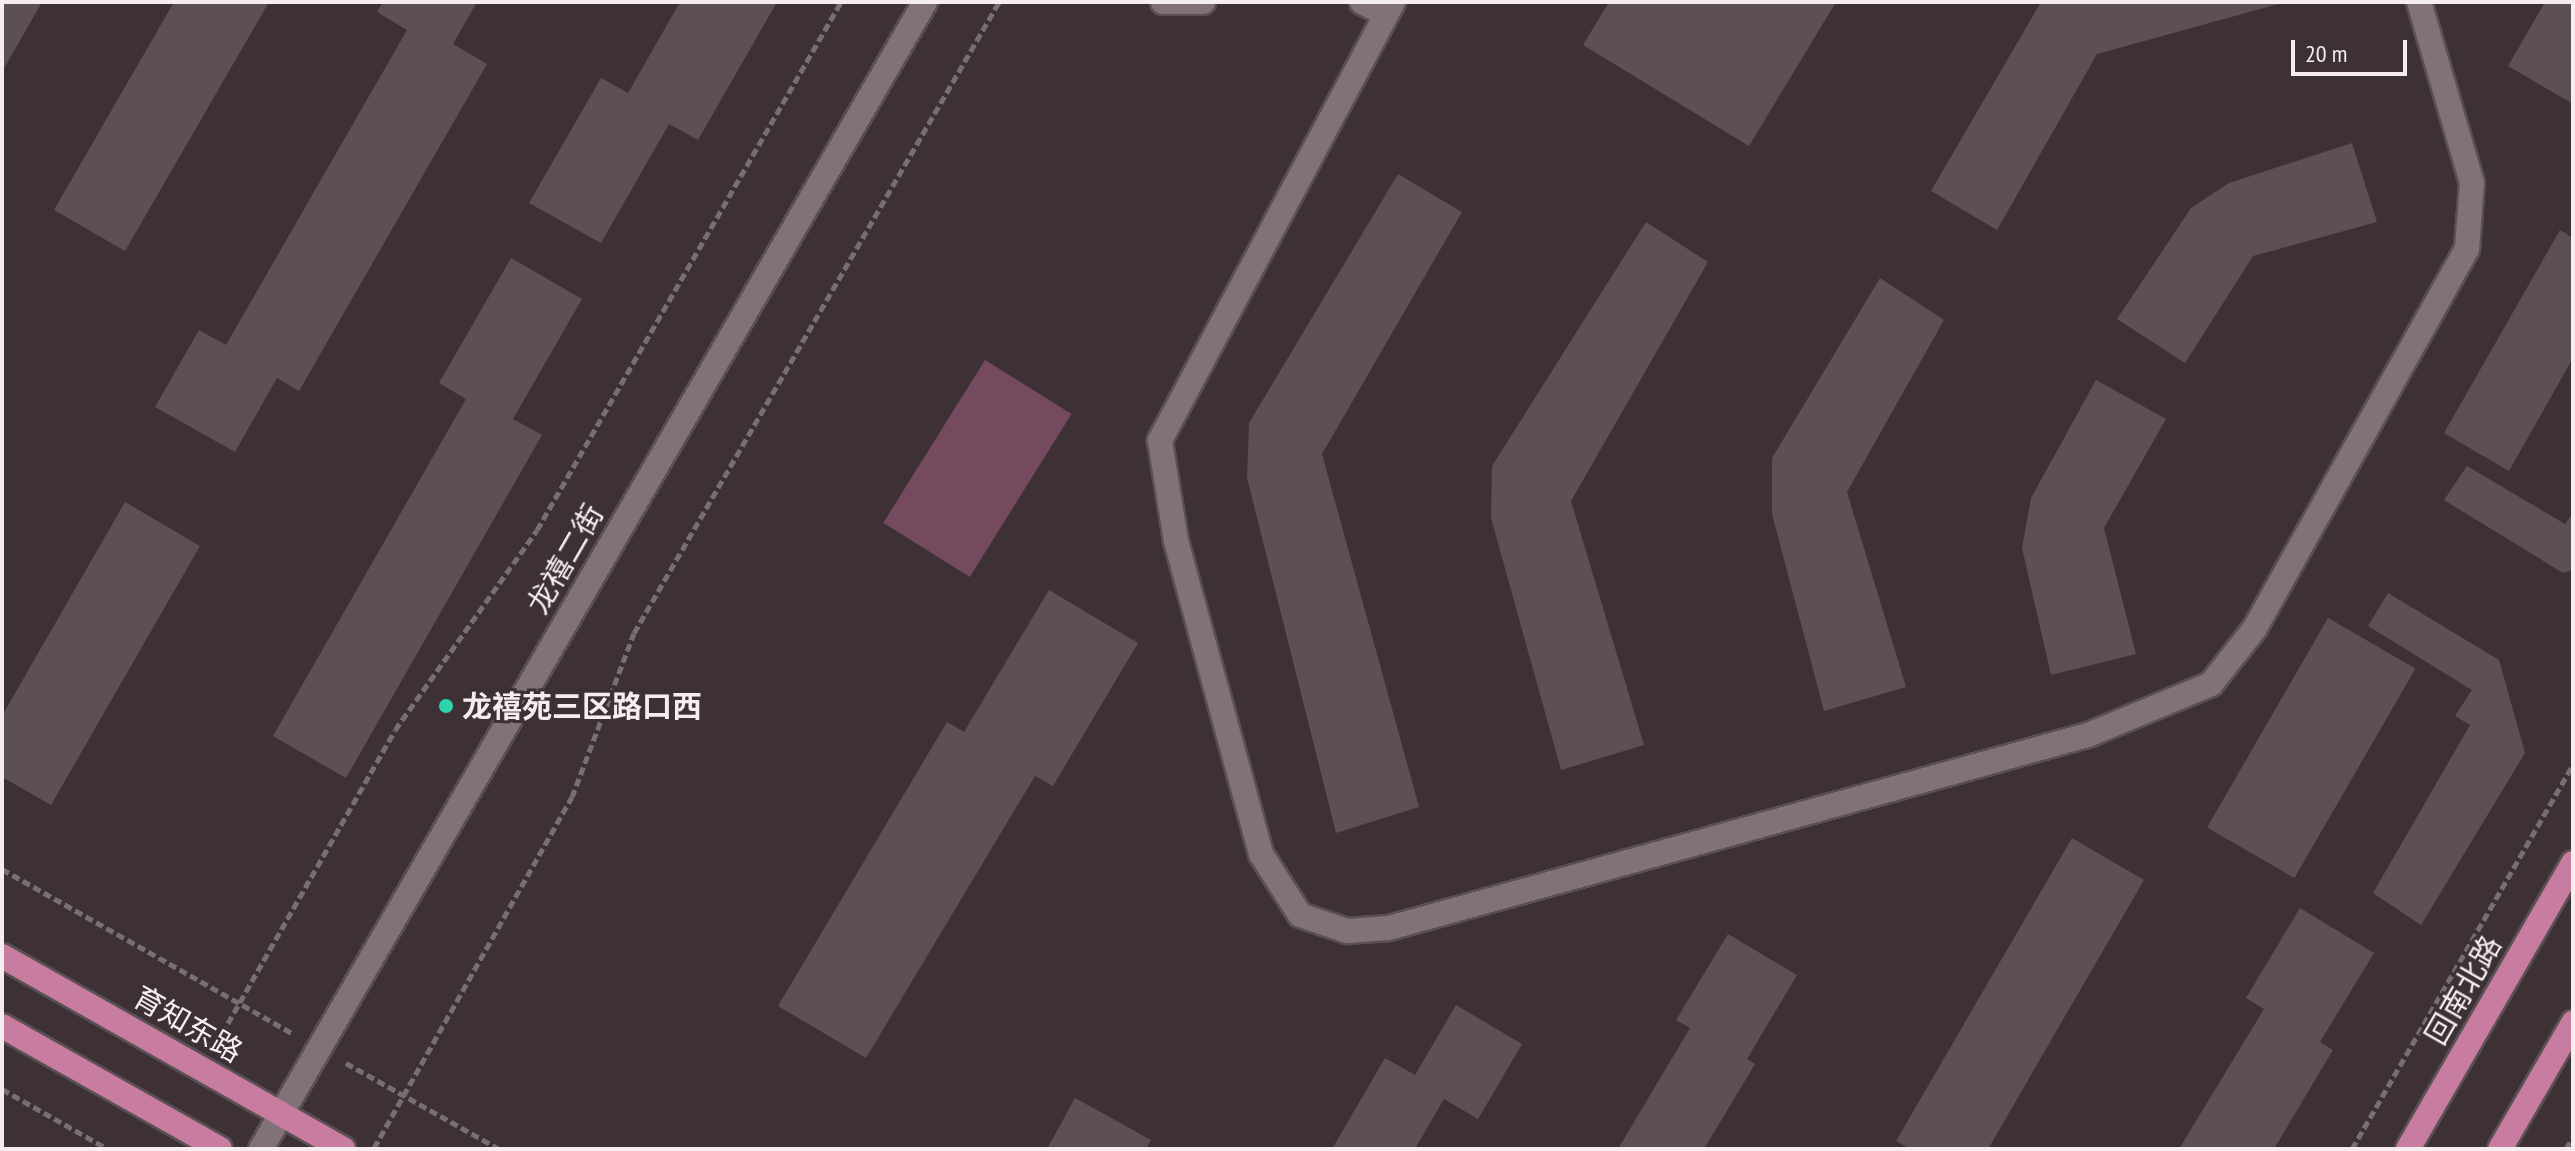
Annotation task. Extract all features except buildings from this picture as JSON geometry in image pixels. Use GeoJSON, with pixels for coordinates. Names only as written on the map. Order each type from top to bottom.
{"type":"FeatureCollection","features":[{"type":"Feature","properties":{"kind":"main road","name":"回南北路"},"geometry":{"type":"LineString","coordinates":[[2408,1149],[2573,863]]}},
{"type":"Feature","properties":{"kind":"main road","name":"育知东路"},"geometry":{"type":"LineString","coordinates":[[2,956],[343,1149]]}},
{"type":"Feature","properties":{"kind":"main road"},"geometry":{"type":"LineString","coordinates":[[2500,1149],[2573,1023]]}},
{"type":"Feature","properties":{"kind":"main road"},"geometry":{"type":"LineString","coordinates":[[2,1026],[220,1149]]}},
{"type":"Feature","properties":{"kind":"street","name":"龙禧二街"},"geometry":{"type":"LineString","coordinates":[[261,1149],[925,2]]}},
{"type":"Feature","properties":{"kind":"street"},"geometry":{"type":"LineString","coordinates":[[1163,2],[1203,2]]}},
{"type":"Feature","properties":{"kind":"street"},"geometry":{"type":"LineString","coordinates":[[1362,2],[1389,8],[1160,441],[1176,541],[1261,854],[1300,915],[1347,931],[1389,928],[2088,735],[2211,684],[2255,628],[2467,249],[2472,183],[2419,2]]}},
{"type":"Feature","properties":{"kind":"path"},"geometry":{"type":"LineString","coordinates":[[255,975],[395,730],[537,530],[841,2]]}},
{"type":"Feature","properties":{"kind":"path"},"geometry":{"type":"LineString","coordinates":[[374,1149],[572,797],[634,633],[999,2]]}},
{"type":"Feature","properties":{"kind":"path"},"geometry":{"type":"LineString","coordinates":[[2352,1149],[2573,765]]}},
{"type":"Feature","properties":{"kind":"path","name":"育知东路"},"geometry":{"type":"LineString","coordinates":[[2,869],[222,993]]}},
{"type":"Feature","properties":{"kind":"path"},"geometry":{"type":"LineString","coordinates":[[2,1089],[108,1149]]}},
{"type":"Feature","properties":{"kind":"path"},"geometry":{"type":"LineString","coordinates":[[423,1106],[499,1149]]}},
{"type":"Feature","properties":{"kind":"path"},"geometry":{"type":"LineString","coordinates":[[2566,1149],[2573,1137]]}},
{"type":"Feature","properties":{"kind":"shaded area"},"geometry":{"type":"Polygon","coordinates":[[[985,360],[1072,414],[970,577],[883,523],[985,360]]]}},
{"type":"Feature","properties":{"kind":"place","name":"龙禧苑三区路口西"},"geometry":{"type":"Point","coordinates":[446,706]}}]}
